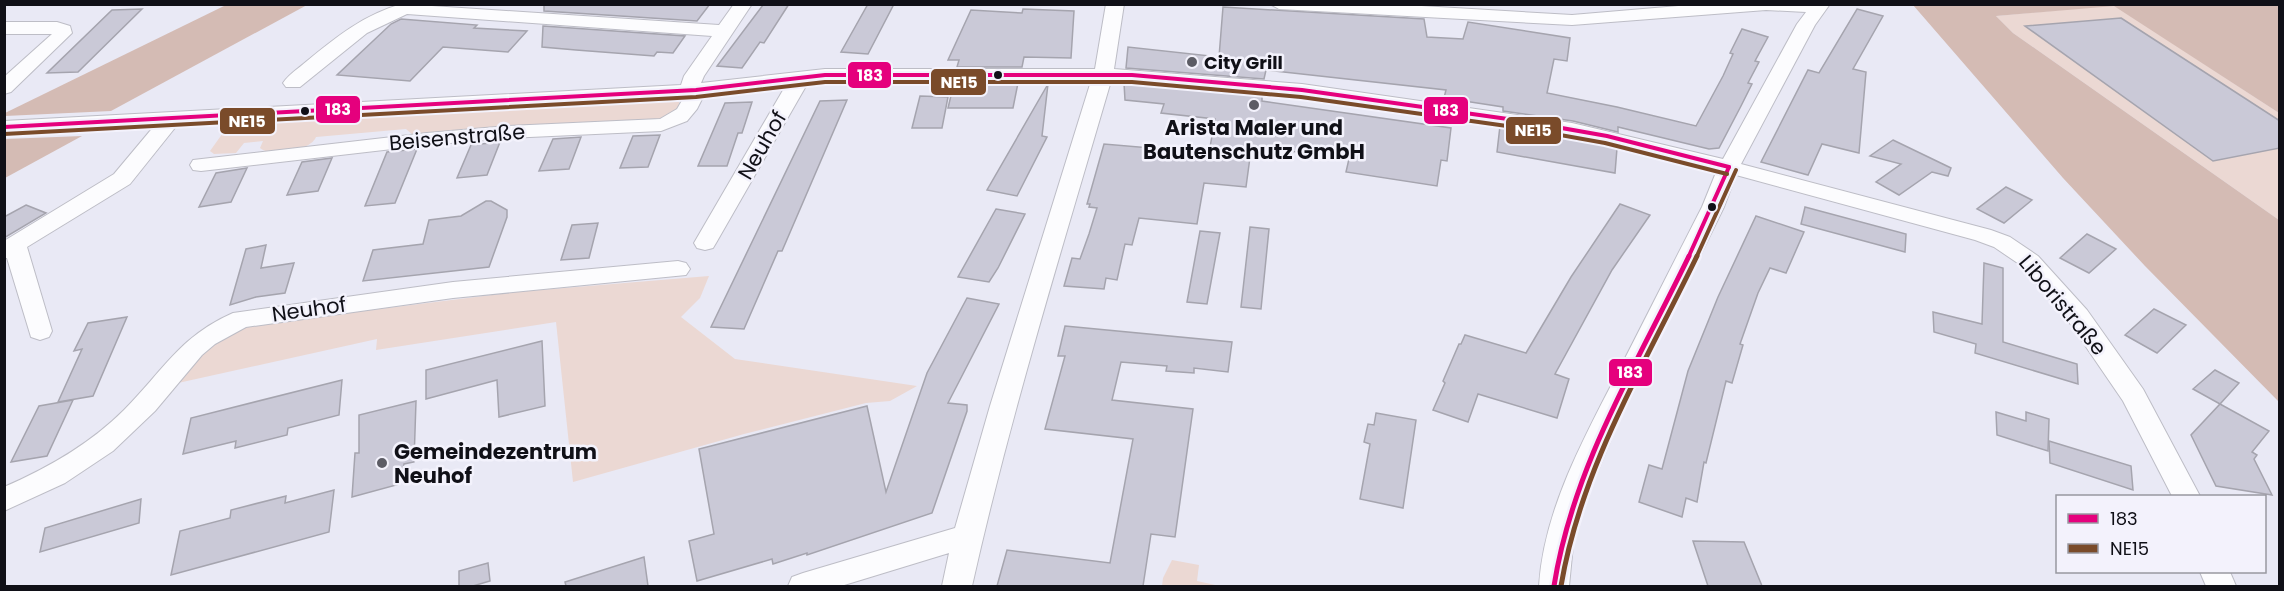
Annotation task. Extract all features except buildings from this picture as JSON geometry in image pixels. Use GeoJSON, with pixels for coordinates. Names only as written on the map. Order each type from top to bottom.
{"type":"FeatureCollection","features":[{"type":"Feature","properties":{"kind":"street"},"geometry":{"type":"LineString","coordinates":[[693,90],[694,76],[744,4]]}},
{"type":"Feature","properties":{"kind":"street"},"geometry":{"type":"LineString","coordinates":[[957,586],[967,537],[1009,386],[1107,60],[1115,4]]}},
{"type":"Feature","properties":{"kind":"street"},"geometry":{"type":"LineString","coordinates":[[1279,4],[1381,7],[1572,20],[1628,10],[1766,5],[1820,6]]}},
{"type":"Feature","properties":{"kind":"street"},"geometry":{"type":"LineString","coordinates":[[1554,586],[1560,536],[1570,504],[1604,425],[1713,207],[1729,167],[1806,24],[1820,6]]}},
{"type":"Feature","properties":{"kind":"street"},"geometry":{"type":"LineString","coordinates":[[293,83],[375,20],[406,9],[724,31]]}},
{"type":"Feature","properties":{"kind":"street"},"geometry":{"type":"LineString","coordinates":[[4,27],[57,28],[63,30],[63,33],[4,88]]}},
{"type":"Feature","properties":{"kind":"street","name":"Beisenstraße"},"geometry":{"type":"LineString","coordinates":[[4,128],[693,90],[825,75],[1132,75],[1302,90],[1501,118],[1607,136],[1729,167]]}},
{"type":"Feature","properties":{"kind":"street","name":"Neuhof"},"geometry":{"type":"LineString","coordinates":[[705,243],[796,86],[794,78]]}},
{"type":"Feature","properties":{"kind":"street","name":"Beisenstraße"},"geometry":{"type":"LineString","coordinates":[[201,165],[427,139],[508,132],[661,124],[672,122],[686,113],[693,90]]}},
{"type":"Feature","properties":{"kind":"street"},"geometry":{"type":"LineString","coordinates":[[40,331],[10,248],[122,179],[172,118]]}},
{"type":"Feature","properties":{"kind":"street","name":"Liboristraße"},"geometry":{"type":"LineString","coordinates":[[1729,167],[1983,235],[2018,250],[2078,316],[2134,396],[2185,495]]}},
{"type":"Feature","properties":{"kind":"street","name":"Neuhof"},"geometry":{"type":"LineString","coordinates":[[4,500],[40,484],[97,450],[135,417],[196,344],[211,333],[242,319],[453,290],[678,269]]}},
{"type":"Feature","properties":{"kind":"street"},"geometry":{"type":"LineString","coordinates":[[803,586],[926,547],[967,537]]}},
{"type":"Feature","properties":{"kind":"shaded area"},"geometry":{"type":"Polygon","coordinates":[[[226,5],[307,5],[111,111],[5,116],[5,113],[226,5]]]}},
{"type":"Feature","properties":{"kind":"shaded area"},"geometry":{"type":"Polygon","coordinates":[[[1913,5],[2279,5],[2279,113],[2114,6],[1996,16],[2013,33],[2279,220],[2279,402],[2145,266],[2063,178],[1913,5]]]}},
{"type":"Feature","properties":{"kind":"shaded area"},"geometry":{"type":"Polygon","coordinates":[[[2114,5],[2279,113],[2279,220],[2013,33],[1996,16],[2114,5]]]}},
{"type":"Feature","properties":{"kind":"shaded area"},"geometry":{"type":"Polygon","coordinates":[[[673,99],[679,102],[681,107],[660,119],[414,136],[406,129],[316,137],[307,146],[290,151],[265,151],[260,148],[263,141],[244,143],[236,153],[214,154],[210,151],[230,123],[673,99]]]}},
{"type":"Feature","properties":{"kind":"shaded area"},"geometry":{"type":"Polygon","coordinates":[[[82,136],[5,178],[5,139],[82,136]]]}},
{"type":"Feature","properties":{"kind":"shaded area"},"geometry":{"type":"Polygon","coordinates":[[[709,276],[700,298],[681,317],[735,359],[917,386],[890,401],[866,403],[744,434],[573,482],[556,322],[376,350],[377,339],[178,383],[206,349],[249,325],[516,292],[709,276]]]}},
{"type":"Feature","properties":{"kind":"shaded area"},"geometry":{"type":"Polygon","coordinates":[[[1172,560],[1199,565],[1197,581],[1220,586],[1162,586],[1163,578],[1172,560]]]}},
{"type":"Feature","properties":{"kind":"transit line","name":"183"},"geometry":{"type":"LineString","coordinates":[[4,127],[696,90],[825,75],[1132,75],[1302,90],[1522,121],[1607,136],[1729,167]]}},
{"type":"Feature","properties":{"kind":"transit line","name":"NE15"},"geometry":{"type":"LineString","coordinates":[[4,134],[696,97],[825,82],[1132,82],[1301,97],[1521,128],[1605,143],[1727,174]]}},
{"type":"Feature","properties":{"kind":"transit line","name":"183"},"geometry":{"type":"LineString","coordinates":[[1554,586],[1567,522],[1588,461],[1615,402],[1689,256],[1729,167]]}},
{"type":"Feature","properties":{"kind":"transit line","name":"NE15"},"geometry":{"type":"LineString","coordinates":[[1561,586],[1574,523],[1608,434],[1706,238],[1736,170]]}},
{"type":"Feature","properties":{"kind":"place","name":"City Grill"},"geometry":{"type":"Point","coordinates":[1192,62]}},
{"type":"Feature","properties":{"kind":"place","name":"Arista Maler und Bautenschutz GmbH"},"geometry":{"type":"Point","coordinates":[1254,105]}},
{"type":"Feature","properties":{"kind":"place","name":"Gemeindezentrum Neuhof"},"geometry":{"type":"Point","coordinates":[382,463]}}]}
